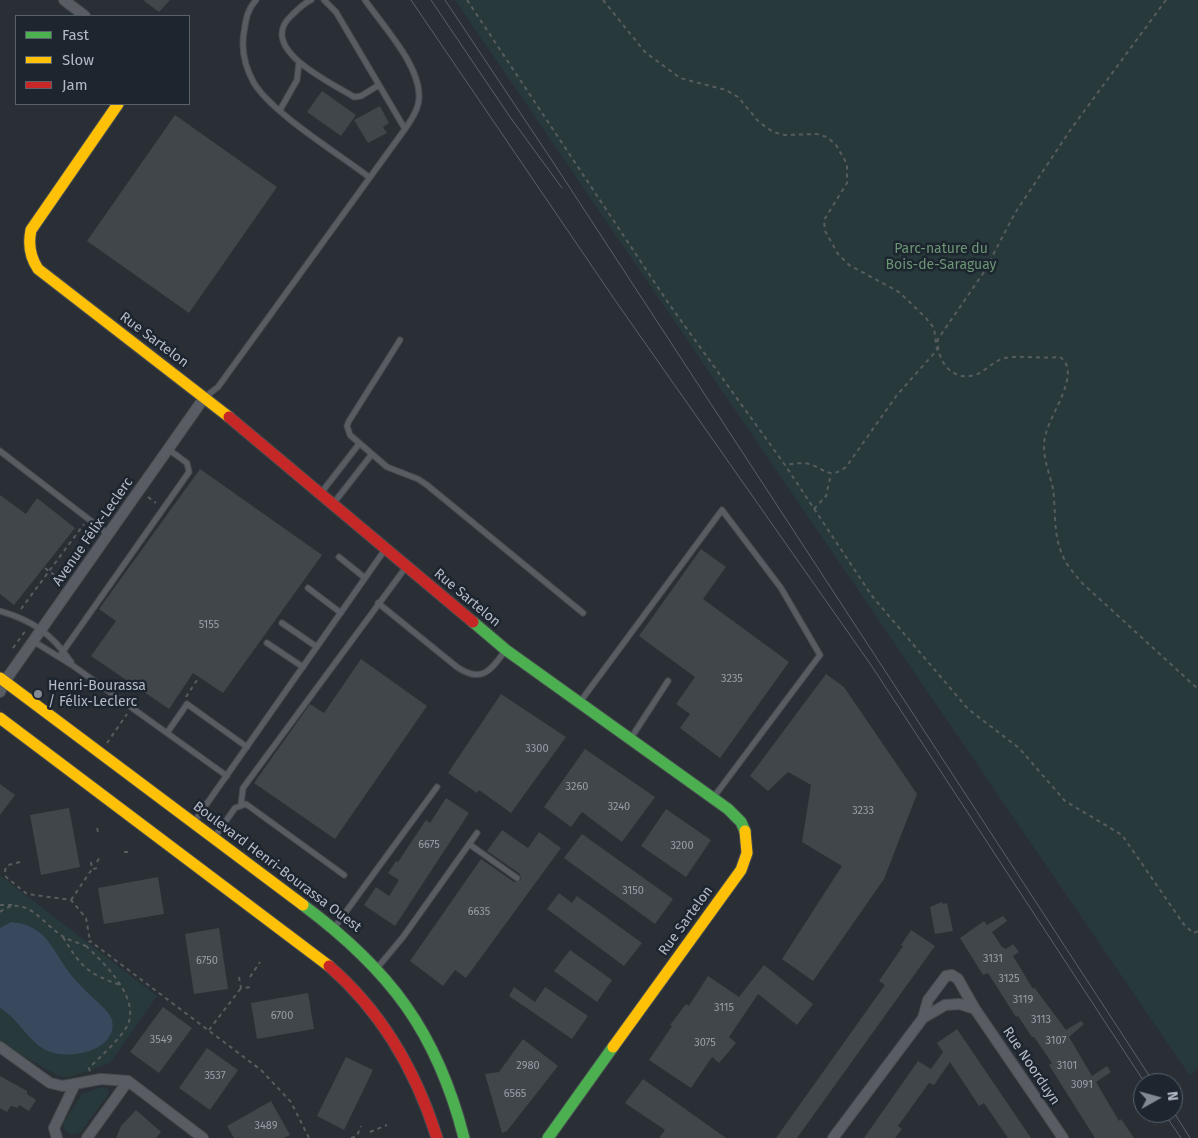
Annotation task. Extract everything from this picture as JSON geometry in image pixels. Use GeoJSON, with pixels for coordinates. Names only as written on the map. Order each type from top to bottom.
{"type":"FeatureCollection","features":[{"type":"Feature","properties":{"kind":"street"},"geometry":{"type":"LineString","coordinates":[[64,0],[84,15]]}},
{"type":"Feature","properties":{"kind":"street","name":"Rue Sartelon"},"geometry":{"type":"LineString","coordinates":[[117,105],[34,225],[29,242],[32,259],[38,269],[49,280],[204,398],[506,650],[735,814],[746,829],[749,845],[745,862],[548,1138]]}},
{"type":"Feature","properties":{"kind":"street","name":"Avenue Félix-Leclerc"},"geometry":{"type":"LineString","coordinates":[[1,684],[33,642],[204,398]]}},
{"type":"Feature","properties":{"kind":"street","name":"Boulevard Henri-Bourassa Ouest"},"geometry":{"type":"LineString","coordinates":[[1,684],[214,838],[334,929],[377,967],[402,997],[429,1040],[448,1082],[464,1138]]}},
{"type":"Feature","properties":{"kind":"street"},"geometry":{"type":"LineString","coordinates":[[0,718],[306,948],[352,987],[378,1016],[408,1063],[422,1091],[437,1138]]}},
{"type":"Feature","properties":{"kind":"street","name":"Rue Noorduyn"},"geometry":{"type":"LineString","coordinates":[[833,1138],[923,1018],[928,1000],[946,976],[952,975],[958,979],[975,1008],[1063,1138]]}},
{"type":"Feature","properties":{"kind":"street","name":"Rue Noorduyn"},"geometry":{"type":"LineString","coordinates":[[923,1018],[945,1005],[960,1004],[975,1008]]}},
{"type":"Feature","properties":{"kind":"street"},"geometry":{"type":"LineString","coordinates":[[0,1047],[50,1083],[63,1086],[111,1079],[128,1081],[204,1138]]}},
{"type":"Feature","properties":{"kind":"street"},"geometry":{"type":"LineString","coordinates":[[87,1138],[128,1081]]}},
{"type":"Feature","properties":{"kind":"street"},"geometry":{"type":"LineString","coordinates":[[57,1138],[54,1128],[75,1084]]}},
{"type":"Feature","properties":{"kind":"lane"},"geometry":{"type":"LineString","coordinates":[[256,0],[246,16],[243,39],[244,55],[254,83],[280,110],[369,177]]}},
{"type":"Feature","properties":{"kind":"lane"},"geometry":{"type":"LineString","coordinates":[[311,0],[284,22],[281,34],[288,52],[299,62],[354,97],[362,96],[379,85]]}},
{"type":"Feature","properties":{"kind":"lane"},"geometry":{"type":"LineString","coordinates":[[324,0],[336,12],[405,129]]}},
{"type":"Feature","properties":{"kind":"lane"},"geometry":{"type":"LineString","coordinates":[[204,398],[218,388],[405,129],[417,108],[419,98],[412,67],[365,0]]}},
{"type":"Feature","properties":{"kind":"lane"},"geometry":{"type":"LineString","coordinates":[[280,110],[297,80],[299,62]]}},
{"type":"Feature","properties":{"kind":"lane"},"geometry":{"type":"LineString","coordinates":[[400,340],[349,421],[348,431],[359,444],[393,472],[418,480],[427,486],[583,613]]}},
{"type":"Feature","properties":{"kind":"lane"},"geometry":{"type":"LineString","coordinates":[[320,494],[359,444]]}},
{"type":"Feature","properties":{"kind":"lane"},"geometry":{"type":"LineString","coordinates":[[59,657],[189,472],[187,463],[168,449]]}},
{"type":"Feature","properties":{"kind":"lane"},"geometry":{"type":"LineString","coordinates":[[0,451],[108,534]]}},
{"type":"Feature","properties":{"kind":"lane"},"geometry":{"type":"LineString","coordinates":[[333,505],[372,454]]}},
{"type":"Feature","properties":{"kind":"lane"},"geometry":{"type":"LineString","coordinates":[[580,702],[722,510],[781,588],[820,655],[713,798]]}},
{"type":"Feature","properties":{"kind":"lane"},"geometry":{"type":"LineString","coordinates":[[194,823],[386,549]]}},
{"type":"Feature","properties":{"kind":"lane"},"geometry":{"type":"LineString","coordinates":[[339,557],[365,578]]}},
{"type":"Feature","properties":{"kind":"lane"},"geometry":{"type":"LineString","coordinates":[[242,804],[243,788],[407,566]]}},
{"type":"Feature","properties":{"kind":"lane"},"geometry":{"type":"LineString","coordinates":[[308,588],[341,613]]}},
{"type":"Feature","properties":{"kind":"lane"},"geometry":{"type":"LineString","coordinates":[[378,604],[457,667],[470,674],[484,674],[489,671],[506,650]]}},
{"type":"Feature","properties":{"kind":"lane"},"geometry":{"type":"LineString","coordinates":[[0,611],[20,617],[31,623],[60,644],[72,665]]}},
{"type":"Feature","properties":{"kind":"lane"},"geometry":{"type":"LineString","coordinates":[[282,623],[316,647]]}},
{"type":"Feature","properties":{"kind":"lane"},"geometry":{"type":"LineString","coordinates":[[33,642],[72,665],[227,776]]}},
{"type":"Feature","properties":{"kind":"lane"},"geometry":{"type":"LineString","coordinates":[[267,643],[303,667]]}},
{"type":"Feature","properties":{"kind":"lane"},"geometry":{"type":"LineString","coordinates":[[631,738],[668,681]]}},
{"type":"Feature","properties":{"kind":"lane"},"geometry":{"type":"LineString","coordinates":[[167,732],[187,704],[247,747]]}},
{"type":"Feature","properties":{"kind":"lane"},"geometry":{"type":"LineString","coordinates":[[334,929],[437,787]]}},
{"type":"Feature","properties":{"kind":"lane"},"geometry":{"type":"LineString","coordinates":[[214,838],[233,810],[242,804],[250,805],[344,875]]}},
{"type":"Feature","properties":{"kind":"lane"},"geometry":{"type":"LineString","coordinates":[[377,967],[403,937],[477,833]]}},
{"type":"Feature","properties":{"kind":"lane"},"geometry":{"type":"LineString","coordinates":[[469,844],[517,878]]}},
{"type":"Feature","properties":{"kind":"path"},"geometry":{"type":"LineString","coordinates":[[467,0],[669,304],[785,465],[872,596],[968,709],[1019,748],[1065,801],[1122,835],[1185,926],[1194,933],[1198,932]]}},
{"type":"Feature","properties":{"kind":"path"},"geometry":{"type":"LineString","coordinates":[[602,0],[645,52],[680,78],[726,90],[738,97],[759,122],[773,132],[785,135],[817,134],[827,137],[836,145],[847,164],[846,183],[824,220],[825,230],[838,254],[849,265],[899,292],[926,318],[934,328],[937,350],[945,368],[963,377],[974,375],[998,360],[1008,358],[1040,359],[1060,357],[1066,361],[1069,369],[1068,379],[1045,434],[1044,457],[1052,489],[1061,552],[1069,568],[1081,582],[1198,689]]}},
{"type":"Feature","properties":{"kind":"path"},"geometry":{"type":"LineString","coordinates":[[785,465],[811,464],[831,474],[838,473],[846,467],[897,395],[937,350],[938,339],[984,272],[1015,213],[1071,128],[1166,0]]}},
{"type":"Feature","properties":{"kind":"path"},"geometry":{"type":"LineString","coordinates":[[814,509],[826,496],[831,474]]}},
{"type":"Feature","properties":{"kind":"path"},"geometry":{"type":"LineString","coordinates":[[148,497],[160,506]]}},
{"type":"Feature","properties":{"kind":"path"},"geometry":{"type":"LineString","coordinates":[[20,610],[83,525]]}},
{"type":"Feature","properties":{"kind":"path"},"geometry":{"type":"LineString","coordinates":[[45,568],[62,581]]}},
{"type":"Feature","properties":{"kind":"path"},"geometry":{"type":"LineString","coordinates":[[13,648],[31,623]]}},
{"type":"Feature","properties":{"kind":"path"},"geometry":{"type":"LineString","coordinates":[[183,701],[197,680]]}},
{"type":"Feature","properties":{"kind":"path"},"geometry":{"type":"LineString","coordinates":[[105,744],[128,712]]}},
{"type":"Feature","properties":{"kind":"path"},"geometry":{"type":"LineString","coordinates":[[97,828],[98,832]]}},
{"type":"Feature","properties":{"kind":"path"},"geometry":{"type":"LineString","coordinates":[[124,852],[130,852]]}},
{"type":"Feature","properties":{"kind":"path"},"geometry":{"type":"LineString","coordinates":[[97,862],[101,855]]}},
{"type":"Feature","properties":{"kind":"path"},"geometry":{"type":"LineString","coordinates":[[20,862],[8,865],[5,870],[6,877],[27,894],[71,900],[86,918],[90,941],[261,1070],[292,1102],[309,1138]]}},
{"type":"Feature","properties":{"kind":"path"},"geometry":{"type":"LineString","coordinates":[[71,900],[92,869],[91,862]]}},
{"type":"Feature","properties":{"kind":"path"},"geometry":{"type":"LineString","coordinates":[[92,869],[99,868]]}},
{"type":"Feature","properties":{"kind":"path"},"geometry":{"type":"LineString","coordinates":[[0,905],[16,905],[32,911],[63,937],[86,946],[106,964],[128,999],[127,1027],[89,1068],[91,1081]]}},
{"type":"Feature","properties":{"kind":"path"},"geometry":{"type":"LineString","coordinates":[[0,912],[16,905]]}},
{"type":"Feature","properties":{"kind":"path"},"geometry":{"type":"LineString","coordinates":[[63,937],[78,962],[98,977],[120,985]]}},
{"type":"Feature","properties":{"kind":"path"},"geometry":{"type":"LineString","coordinates":[[86,946],[90,941]]}},
{"type":"Feature","properties":{"kind":"path"},"geometry":{"type":"LineString","coordinates":[[250,977],[260,962]]}},
{"type":"Feature","properties":{"kind":"path"},"geometry":{"type":"LineString","coordinates":[[209,1031],[241,988],[239,977]]}},
{"type":"Feature","properties":{"kind":"path"},"geometry":{"type":"LineString","coordinates":[[241,988],[252,987]]}},
{"type":"Feature","properties":{"kind":"path"},"geometry":{"type":"LineString","coordinates":[[370,1132],[387,1125]]}},
{"type":"Feature","properties":{"kind":"path"},"geometry":{"type":"LineString","coordinates":[[351,1138],[357,1136],[361,1126]]}},
{"type":"Feature","properties":{"kind":"green space","name":"Parc-nature du Bois-de-Saraguay"},"geometry":{"type":"Polygon","coordinates":[[[455,0],[1198,0],[1198,1068],[1190,1076],[455,0]]]}},
{"type":"Feature","properties":{"kind":"green space"},"geometry":{"type":"Polygon","coordinates":[[[0,875],[157,996],[110,1063],[73,1076],[63,1077],[0,1043],[0,875]]]}},
{"type":"Feature","properties":{"kind":"green space"},"geometry":{"type":"Polygon","coordinates":[[[102,1087],[108,1089],[109,1093],[80,1133],[71,1135],[64,1129],[63,1123],[82,1094],[102,1087]]]}},
{"type":"Feature","properties":{"kind":"water"},"geometry":{"type":"Polygon","coordinates":[[[11,922],[29,926],[44,936],[74,979],[111,1016],[112,1030],[108,1039],[100,1046],[68,1055],[48,1051],[35,1042],[13,1018],[0,1008],[0,928],[11,922]]]}},
{"type":"Feature","properties":{"kind":"building"},"geometry":{"type":"Polygon","coordinates":[[[143,0],[170,0],[159,12],[143,0]]]}},
{"type":"Feature","properties":{"kind":"building"},"geometry":{"type":"Polygon","coordinates":[[[322,91],[356,115],[341,136],[307,112],[322,91]]]}},
{"type":"Feature","properties":{"kind":"building"},"geometry":{"type":"Polygon","coordinates":[[[380,106],[389,123],[383,127],[387,133],[368,143],[354,120],[380,106]]]}},
{"type":"Feature","properties":{"kind":"building"},"geometry":{"type":"Polygon","coordinates":[[[175,115],[277,187],[189,313],[87,241],[175,115]]]}},
{"type":"Feature","properties":{"kind":"building"},"geometry":{"type":"Polygon","coordinates":[[[200,469],[322,555],[223,693],[193,673],[169,709],[91,656],[116,621],[99,609],[200,469]]]}},
{"type":"Feature","properties":{"kind":"building"},"geometry":{"type":"Polygon","coordinates":[[[0,495],[26,514],[37,498],[75,528],[14,605],[0,594],[0,495]]]}},
{"type":"Feature","properties":{"kind":"building"},"geometry":{"type":"Polygon","coordinates":[[[701,549],[726,567],[703,599],[789,662],[720,758],[680,728],[690,714],[676,704],[695,677],[639,636],[701,549]]]}},
{"type":"Feature","properties":{"kind":"building"},"geometry":{"type":"Polygon","coordinates":[[[361,659],[427,706],[335,839],[254,783],[310,704],[324,713],[361,659]]]}},
{"type":"Feature","properties":{"kind":"building"},"geometry":{"type":"Polygon","coordinates":[[[826,674],[844,687],[917,794],[884,879],[813,981],[782,959],[842,866],[802,842],[811,785],[788,772],[768,791],[750,776],[826,674]]]}},
{"type":"Feature","properties":{"kind":"building"},"geometry":{"type":"Polygon","coordinates":[[[501,694],[566,737],[511,813],[479,790],[477,793],[448,773],[501,694]]]}},
{"type":"Feature","properties":{"kind":"building"},"geometry":{"type":"Polygon","coordinates":[[[585,749],[655,797],[622,842],[582,812],[571,827],[544,807],[585,749]]]}},
{"type":"Feature","properties":{"kind":"building"},"geometry":{"type":"Polygon","coordinates":[[[0,784],[15,795],[0,815],[0,784]]]}},
{"type":"Feature","properties":{"kind":"building"},"geometry":{"type":"Polygon","coordinates":[[[446,798],[469,813],[395,926],[364,905],[376,887],[389,896],[399,880],[388,873],[396,861],[398,862],[426,820],[430,823],[446,798]]]}},
{"type":"Feature","properties":{"kind":"building"},"geometry":{"type":"Polygon","coordinates":[[[69,808],[80,867],[41,875],[30,815],[69,808]]]}},
{"type":"Feature","properties":{"kind":"building"},"geometry":{"type":"Polygon","coordinates":[[[666,809],[711,840],[686,877],[641,846],[666,809]]]}},
{"type":"Feature","properties":{"kind":"building"},"geometry":{"type":"Polygon","coordinates":[[[502,830],[528,848],[539,832],[561,848],[466,978],[455,970],[443,986],[410,961],[481,859],[514,882],[521,880],[520,874],[487,851],[502,830]]]}},
{"type":"Feature","properties":{"kind":"building"},"geometry":{"type":"Polygon","coordinates":[[[582,834],[673,899],[655,924],[564,858],[582,834]]]}},
{"type":"Feature","properties":{"kind":"building"},"geometry":{"type":"Polygon","coordinates":[[[158,877],[164,914],[104,924],[98,888],[158,877]]]}},
{"type":"Feature","properties":{"kind":"building"},"geometry":{"type":"Polygon","coordinates":[[[559,893],[572,903],[577,896],[642,943],[624,966],[547,909],[559,893]]]}},
{"type":"Feature","properties":{"kind":"building"},"geometry":{"type":"Polygon","coordinates":[[[942,902],[943,904],[947,903],[953,931],[935,934],[930,907],[942,902]]]}},
{"type":"Feature","properties":{"kind":"building"},"geometry":{"type":"Polygon","coordinates":[[[1003,916],[1007,921],[992,932],[1002,947],[1006,949],[1013,944],[1019,952],[1013,956],[1033,989],[1034,987],[1066,1030],[1081,1021],[1084,1024],[1069,1037],[1092,1076],[1107,1066],[1111,1072],[1096,1082],[1119,1121],[1121,1119],[1134,1138],[1095,1138],[1049,1065],[1052,1063],[1018,1016],[1016,1017],[988,973],[983,975],[960,938],[984,921],[987,925],[1003,916]]]}},
{"type":"Feature","properties":{"kind":"building"},"geometry":{"type":"Polygon","coordinates":[[[219,928],[228,989],[194,994],[185,934],[219,928]]]}},
{"type":"Feature","properties":{"kind":"building"},"geometry":{"type":"Polygon","coordinates":[[[911,930],[935,946],[797,1138],[776,1138],[885,985],[879,981],[903,946],[901,945],[911,930]]]}},
{"type":"Feature","properties":{"kind":"building"},"geometry":{"type":"Polygon","coordinates":[[[570,950],[612,980],[597,1002],[554,971],[570,950]]]}},
{"type":"Feature","properties":{"kind":"building"},"geometry":{"type":"Polygon","coordinates":[[[764,965],[813,1004],[797,1025],[758,994],[729,1037],[736,1043],[719,1063],[712,1057],[691,1088],[649,1060],[672,1026],[670,1025],[686,1004],[689,1006],[708,976],[739,997],[764,965]]]}},
{"type":"Feature","properties":{"kind":"building"},"geometry":{"type":"Polygon","coordinates":[[[514,987],[535,1002],[545,987],[588,1016],[572,1039],[509,996],[514,987]]]}},
{"type":"Feature","properties":{"kind":"building"},"geometry":{"type":"Polygon","coordinates":[[[308,993],[314,1029],[257,1039],[251,1003],[308,993]]]}},
{"type":"Feature","properties":{"kind":"building"},"geometry":{"type":"Polygon","coordinates":[[[163,1007],[192,1028],[159,1073],[130,1052],[163,1007]]]}},
{"type":"Feature","properties":{"kind":"building"},"geometry":{"type":"Polygon","coordinates":[[[957,1029],[1031,1138],[1008,1138],[984,1103],[979,1106],[950,1062],[934,1085],[929,1083],[898,1126],[902,1129],[895,1138],[864,1138],[918,1061],[931,1069],[943,1052],[937,1043],[957,1029]]]}},
{"type":"Feature","properties":{"kind":"building"},"geometry":{"type":"Polygon","coordinates":[[[523,1039],[558,1066],[507,1131],[502,1133],[485,1074],[499,1072],[523,1039]]]}},
{"type":"Feature","properties":{"kind":"building"},"geometry":{"type":"Polygon","coordinates":[[[207,1048],[238,1070],[210,1110],[179,1088],[207,1048]]]}},
{"type":"Feature","properties":{"kind":"building"},"geometry":{"type":"Polygon","coordinates":[[[346,1057],[373,1070],[344,1130],[317,1116],[346,1057]]]}},
{"type":"Feature","properties":{"kind":"building"},"geometry":{"type":"Polygon","coordinates":[[[0,1076],[27,1091],[27,1094],[36,1100],[29,1111],[19,1105],[18,1108],[11,1106],[7,1112],[0,1108],[0,1076]]]}},
{"type":"Feature","properties":{"kind":"building"},"geometry":{"type":"Polygon","coordinates":[[[643,1079],[726,1138],[659,1138],[665,1130],[625,1103],[643,1079]]]}},
{"type":"Feature","properties":{"kind":"building"},"geometry":{"type":"Polygon","coordinates":[[[271,1101],[290,1135],[284,1138],[234,1138],[227,1126],[271,1101]]]}},
{"type":"Feature","properties":{"kind":"building"},"geometry":{"type":"Polygon","coordinates":[[[136,1110],[161,1132],[156,1138],[116,1138],[121,1126],[136,1110]]]}},
{"type":"Feature","properties":{"kind":"tram line"},"geometry":{"type":"LineString","coordinates":[[411,0],[617,303],[871,665],[1138,1073]]}},
{"type":"Feature","properties":{"kind":"tram line"},"geometry":{"type":"LineString","coordinates":[[431,0],[510,117],[562,188]]}},
{"type":"Feature","properties":{"kind":"tram line"},"geometry":{"type":"LineString","coordinates":[[445,0],[555,165],[1147,1073]]}},
{"type":"Feature","properties":{"kind":"tram line"},"geometry":{"type":"LineString","coordinates":[[1171,1123],[1181,1138]]}},
{"type":"Feature","properties":{"kind":"tram line"},"geometry":{"type":"LineString","coordinates":[[1181,1123],[1190,1138]]}},
{"type":"Feature","properties":{"kind":"traffic: fast"},"geometry":{"type":"LineString","coordinates":[[473,622],[506,650],[728,809],[741,822],[745,831]]}},
{"type":"Feature","properties":{"kind":"traffic: fast"},"geometry":{"type":"LineString","coordinates":[[303,905],[334,929],[361,954],[385,979],[406,1006],[440,1066],[453,1100],[464,1138]]}},
{"type":"Feature","properties":{"kind":"traffic: fast"},"geometry":{"type":"LineString","coordinates":[[548,1138],[613,1047]]}},
{"type":"Feature","properties":{"kind":"traffic: slow"},"geometry":{"type":"LineString","coordinates":[[117,105],[31,230],[31,255],[38,269],[229,417]]}},
{"type":"Feature","properties":{"kind":"traffic: slow"},"geometry":{"type":"LineString","coordinates":[[0,678],[303,905]]}},
{"type":"Feature","properties":{"kind":"traffic: slow"},"geometry":{"type":"LineString","coordinates":[[0,718],[329,966]]}},
{"type":"Feature","properties":{"kind":"traffic: slow"},"geometry":{"type":"LineString","coordinates":[[613,1047],[741,870],[747,853],[745,831]]}},
{"type":"Feature","properties":{"kind":"traffic: jam"},"geometry":{"type":"LineString","coordinates":[[229,417],[473,622]]}},
{"type":"Feature","properties":{"kind":"traffic: jam"},"geometry":{"type":"LineString","coordinates":[[329,966],[365,1003],[395,1044],[419,1089],[437,1138]]}},
{"type":"Feature","properties":{"kind":"place","name":"Henri-Bourassa / Félix-Leclerc"},"geometry":{"type":"Point","coordinates":[38,694]}}]}
